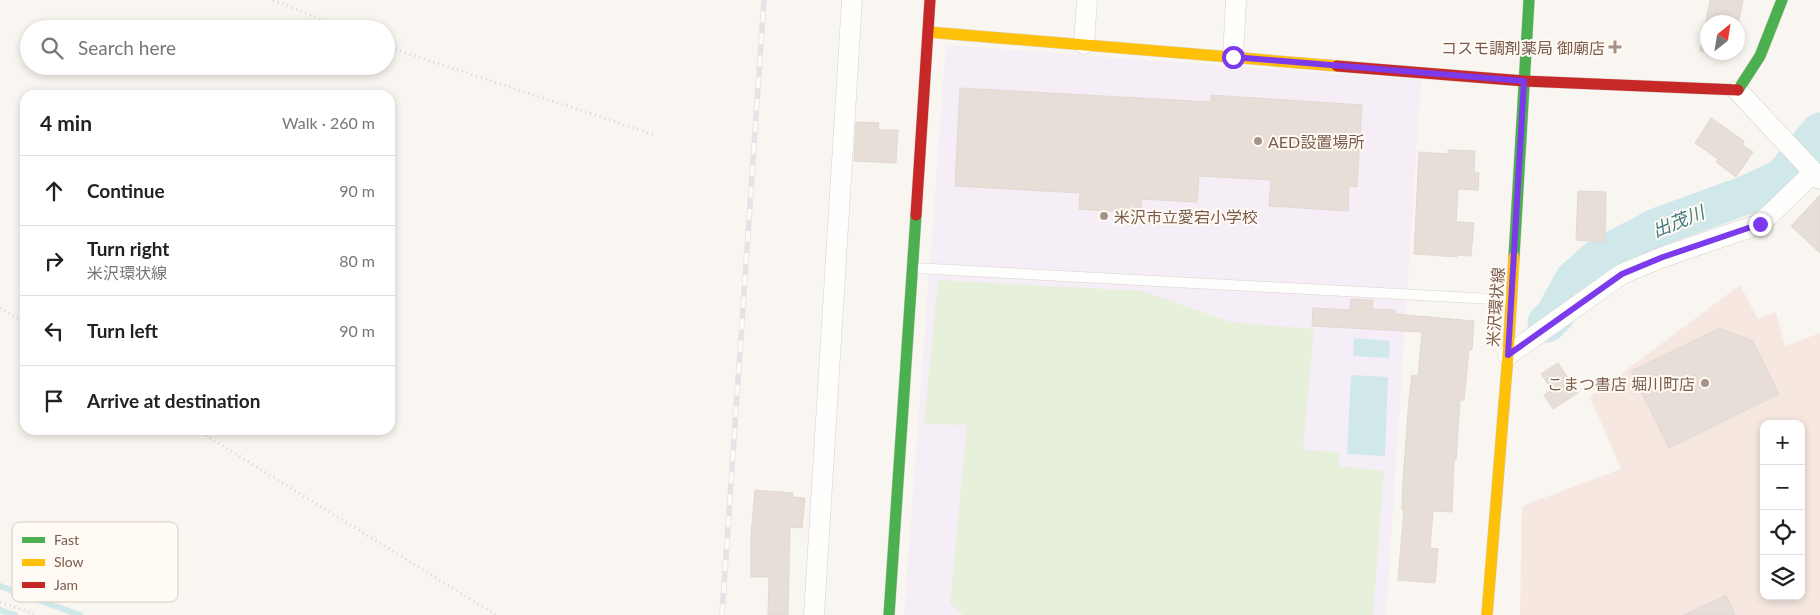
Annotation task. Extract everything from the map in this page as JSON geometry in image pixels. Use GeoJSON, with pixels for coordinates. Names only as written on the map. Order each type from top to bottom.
{"type":"FeatureCollection","features":[{"type":"Feature","properties":{"kind":"street"},"geometry":{"type":"LineString","coordinates":[[814,615],[852,0]]}},
{"type":"Feature","properties":{"kind":"street"},"geometry":{"type":"LineString","coordinates":[[889,615],[930,0]]}},
{"type":"Feature","properties":{"kind":"street"},"geometry":{"type":"LineString","coordinates":[[1084,44],[1087,0]]}},
{"type":"Feature","properties":{"kind":"street"},"geometry":{"type":"LineString","coordinates":[[1233,57],[1236,0]]}},
{"type":"Feature","properties":{"kind":"street","name":"米沢環状線"},"geometry":{"type":"LineString","coordinates":[[1488,615],[1512,300],[1529,0]]}},
{"type":"Feature","properties":{"kind":"street"},"geometry":{"type":"LineString","coordinates":[[1738,91],[1760,56],[1782,0]]}},
{"type":"Feature","properties":{"kind":"street"},"geometry":{"type":"LineString","coordinates":[[928,32],[1524,81],[1738,91],[1817,176],[1760,224],[1663,257],[1622,274],[1508,355]]}},
{"type":"Feature","properties":{"kind":"lane"},"geometry":{"type":"LineString","coordinates":[[913,268],[1512,300]]}},
{"type":"Feature","properties":{"kind":"path"},"geometry":{"type":"LineString","coordinates":[[273,0],[323,20]]}},
{"type":"Feature","properties":{"kind":"path"},"geometry":{"type":"LineString","coordinates":[[395,49],[656,135]]}},
{"type":"Feature","properties":{"kind":"path"},"geometry":{"type":"LineString","coordinates":[[0,308],[20,321]]}},
{"type":"Feature","properties":{"kind":"path"},"geometry":{"type":"LineString","coordinates":[[205,435],[496,615]]}},
{"type":"Feature","properties":{"kind":"path"},"geometry":{"type":"LineString","coordinates":[[0,602],[37,615]]}},
{"type":"Feature","properties":{"kind":"shaded area","name":"米沢市立愛宕小学校"},"geometry":{"type":"Polygon","coordinates":[[[946,45],[1421,80],[1386,615],[904,615],[946,45]]]}},
{"type":"Feature","properties":{"kind":"shaded area"},"geometry":{"type":"Polygon","coordinates":[[[1740,285],[1758,319],[1776,312],[1785,346],[1820,333],[1820,615],[1520,615],[1522,506],[1621,469],[1590,397],[1740,285]]]}},
{"type":"Feature","properties":{"kind":"green space"},"geometry":{"type":"Polygon","coordinates":[[[938,280],[1143,291],[1230,322],[1314,329],[1303,450],[1339,452],[1339,466],[1384,471],[1373,615],[963,615],[950,603],[967,425],[924,424],[938,280]]]}},
{"type":"Feature","properties":{"kind":"water"},"geometry":{"type":"Polygon","coordinates":[[[1354,338],[1390,341],[1389,358],[1353,356],[1354,338]]]}},
{"type":"Feature","properties":{"kind":"water"},"geometry":{"type":"Polygon","coordinates":[[[1351,375],[1388,377],[1385,456],[1347,454],[1351,375]]]}},
{"type":"Feature","properties":{"kind":"building"},"geometry":{"type":"Polygon","coordinates":[[[1710,0],[1743,0],[1740,15],[1707,15],[1710,0]]]}},
{"type":"Feature","properties":{"kind":"building"},"geometry":{"type":"Polygon","coordinates":[[[960,88],[1211,102],[1211,95],[1362,105],[1357,187],[1349,186],[1348,211],[1269,206],[1271,180],[1199,176],[1197,202],[1141,199],[1141,213],[1079,209],[1080,193],[955,186],[960,88]]]}},
{"type":"Feature","properties":{"kind":"building"},"geometry":{"type":"Polygon","coordinates":[[[1711,118],[1744,141],[1742,145],[1753,152],[1736,177],[1716,162],[1718,159],[1695,143],[1711,118]]]}},
{"type":"Feature","properties":{"kind":"building"},"geometry":{"type":"Polygon","coordinates":[[[856,122],[879,123],[878,130],[898,130],[896,163],[854,161],[856,122]]]}},
{"type":"Feature","properties":{"kind":"building"},"geometry":{"type":"Polygon","coordinates":[[[1448,150],[1475,151],[1474,172],[1479,173],[1478,190],[1458,189],[1456,222],[1474,223],[1471,256],[1414,254],[1419,152],[1448,154],[1448,150]]]}},
{"type":"Feature","properties":{"kind":"building"},"geometry":{"type":"Polygon","coordinates":[[[1578,191],[1606,192],[1605,242],[1576,240],[1578,191]]]}},
{"type":"Feature","properties":{"kind":"building"},"geometry":{"type":"Polygon","coordinates":[[[1820,195],[1820,253],[1791,226],[1820,195]]]}},
{"type":"Feature","properties":{"kind":"building"},"geometry":{"type":"Polygon","coordinates":[[[1351,299],[1373,300],[1372,309],[1395,310],[1395,314],[1474,321],[1472,350],[1469,350],[1464,400],[1460,400],[1456,460],[1454,459],[1452,512],[1433,511],[1430,548],[1438,549],[1435,583],[1398,580],[1404,510],[1402,510],[1403,481],[1409,399],[1412,375],[1418,376],[1422,332],[1312,326],[1313,308],[1350,310],[1351,299]]]}},
{"type":"Feature","properties":{"kind":"building","name":"こまつ書店 堀川町店"},"geometry":{"type":"Polygon","coordinates":[[[1720,328],[1753,341],[1779,394],[1669,448],[1631,371],[1720,328]]]}},
{"type":"Feature","properties":{"kind":"building"},"geometry":{"type":"Polygon","coordinates":[[[1558,363],[1578,393],[1553,409],[1544,395],[1552,390],[1541,374],[1558,363]]]}},
{"type":"Feature","properties":{"kind":"building"},"geometry":{"type":"Polygon","coordinates":[[[755,490],[793,493],[792,497],[805,498],[802,528],[790,527],[788,615],[768,615],[769,577],[751,577],[751,534],[755,490]]]}},
{"type":"Feature","properties":{"kind":"building"},"geometry":{"type":"Polygon","coordinates":[[[1726,595],[1735,615],[1684,615],[1726,595]]]}},
{"type":"Feature","properties":{"kind":"waterway","name":"出茂川"},"geometry":{"type":"LineString","coordinates":[[1547,323],[1555,315],[1574,280],[1599,258],[1658,227],[1746,195],[1783,178],[1820,132]]}},
{"type":"Feature","properties":{"kind":"waterway"},"geometry":{"type":"LineString","coordinates":[[0,586],[12,590]]}},
{"type":"Feature","properties":{"kind":"waterway"},"geometry":{"type":"LineString","coordinates":[[44,602],[80,615]]}},
{"type":"Feature","properties":{"kind":"waterway"},"geometry":{"type":"LineString","coordinates":[[0,610],[15,615]]}},
{"type":"Feature","properties":{"kind":"railway"},"geometry":{"type":"LineString","coordinates":[[722,615],[764,0]]}},
{"type":"Feature","properties":{"kind":"traffic: fast"},"geometry":{"type":"LineString","coordinates":[[1514,257],[1529,0]]}},
{"type":"Feature","properties":{"kind":"traffic: fast"},"geometry":{"type":"LineString","coordinates":[[1738,90],[1760,56],[1782,0]]}},
{"type":"Feature","properties":{"kind":"traffic: fast"},"geometry":{"type":"LineString","coordinates":[[889,615],[916,215]]}},
{"type":"Feature","properties":{"kind":"traffic: slow"},"geometry":{"type":"LineString","coordinates":[[928,32],[1337,66]]}},
{"type":"Feature","properties":{"kind":"traffic: slow"},"geometry":{"type":"LineString","coordinates":[[1487,615],[1514,257]]}},
{"type":"Feature","properties":{"kind":"traffic: jam"},"geometry":{"type":"LineString","coordinates":[[916,215],[930,0]]}},
{"type":"Feature","properties":{"kind":"traffic: jam"},"geometry":{"type":"LineString","coordinates":[[1337,66],[1524,81],[1738,90]]}},
{"type":"Feature","properties":{"kind":"place","name":"コスモ調剤薬局 御廟店"},"geometry":{"type":"Point","coordinates":[1615,47]}},
{"type":"Feature","properties":{"kind":"place","name":"AED設置場所"},"geometry":{"type":"Point","coordinates":[1258,141]}},
{"type":"Feature","properties":{"kind":"place","name":"米沢市立愛宕小学校"},"geometry":{"type":"Point","coordinates":[1104,216]}},
{"type":"Feature","properties":{"kind":"place","name":"こまつ書店 堀川町店"},"geometry":{"type":"Point","coordinates":[1705,383]}},
{"type":"Feature","properties":{"kind":"route"},"geometry":{"type":"LineString","coordinates":[[1233,57],[1524,81],[1508,355],[1622,274],[1663,257],[1760,224]]}}]}
